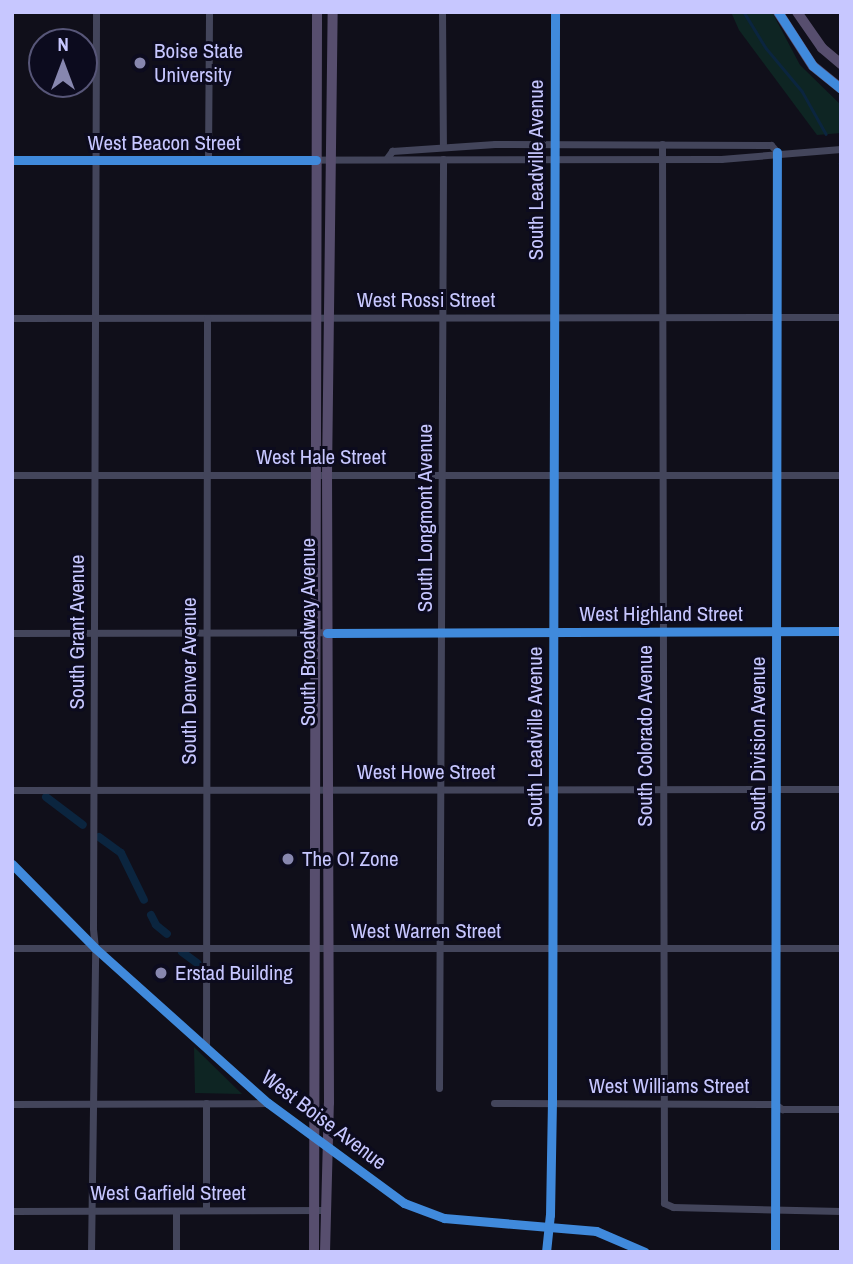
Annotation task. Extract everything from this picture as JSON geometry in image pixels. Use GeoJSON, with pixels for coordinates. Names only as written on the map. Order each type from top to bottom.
{"type":"FeatureCollection","features":[{"type":"Feature","properties":{"kind":"main road","name":"South Broadway Avenue"},"geometry":{"type":"LineString","coordinates":[[317,12],[313,633],[314,1137],[325,1252]]}},
{"type":"Feature","properties":{"kind":"main road","name":"South Broadway Avenue"},"geometry":{"type":"LineString","coordinates":[[314,1252],[329,1112],[327,475],[333,12]]}},
{"type":"Feature","properties":{"kind":"main road"},"geometry":{"type":"LineString","coordinates":[[797,12],[822,48],[841,64]]}},
{"type":"Feature","properties":{"kind":"main road"},"geometry":{"type":"LineString","coordinates":[[780,16],[813,66],[841,89]]}},
{"type":"Feature","properties":{"kind":"street","name":"South Grant Avenue"},"geometry":{"type":"LineString","coordinates":[[91,1252],[95,948],[96,12]]}},
{"type":"Feature","properties":{"kind":"street"},"geometry":{"type":"LineString","coordinates":[[208,160],[209,12]]}},
{"type":"Feature","properties":{"kind":"street"},"geometry":{"type":"LineString","coordinates":[[442,12],[443,146]]}},
{"type":"Feature","properties":{"kind":"street","name":"South Leadville Avenue"},"geometry":{"type":"LineString","coordinates":[[546,1252],[552,1103],[555,12]]}},
{"type":"Feature","properties":{"kind":"street","name":"West Beacon Street"},"geometry":{"type":"LineString","coordinates":[[387,158],[392,151],[443,146],[553,144],[771,145],[777,152]]}},
{"type":"Feature","properties":{"kind":"street","name":"South Colorado Avenue"},"geometry":{"type":"LineString","coordinates":[[662,144],[664,1203],[673,1207],[775,1210]]}},
{"type":"Feature","properties":{"kind":"street","name":"West Beacon Street"},"geometry":{"type":"LineString","coordinates":[[12,160],[767,158],[777,152],[841,149]]}},
{"type":"Feature","properties":{"kind":"street","name":"South Division Avenue"},"geometry":{"type":"LineString","coordinates":[[775,1252],[777,152]]}},
{"type":"Feature","properties":{"kind":"street","name":"South Longmont Avenue"},"geometry":{"type":"LineString","coordinates":[[439,1087],[443,159]]}},
{"type":"Feature","properties":{"kind":"street","name":"West Rossi Street"},"geometry":{"type":"LineString","coordinates":[[12,318],[662,315],[841,317]]}},
{"type":"Feature","properties":{"kind":"street","name":"South Denver Avenue"},"geometry":{"type":"LineString","coordinates":[[206,1045],[207,318]]}},
{"type":"Feature","properties":{"kind":"street","name":"West Hale Street"},"geometry":{"type":"LineString","coordinates":[[12,475],[841,475]]}},
{"type":"Feature","properties":{"kind":"street","name":"West Highland Street"},"geometry":{"type":"LineString","coordinates":[[12,632],[841,631]]}},
{"type":"Feature","properties":{"kind":"street","name":"West Howe Street"},"geometry":{"type":"LineString","coordinates":[[12,790],[841,789]]}},
{"type":"Feature","properties":{"kind":"street","name":"West Boise Avenue"},"geometry":{"type":"LineString","coordinates":[[12,864],[95,948],[268,1103],[404,1203],[423,1213],[459,1220],[548,1225],[596,1231],[645,1252]]}},
{"type":"Feature","properties":{"kind":"street","name":"West Warren Street"},"geometry":{"type":"LineString","coordinates":[[12,948],[841,948]]}},
{"type":"Feature","properties":{"kind":"street"},"geometry":{"type":"LineString","coordinates":[[206,1103],[206,1210]]}},
{"type":"Feature","properties":{"kind":"street"},"geometry":{"type":"LineString","coordinates":[[12,1104],[268,1103]]}},
{"type":"Feature","properties":{"kind":"street","name":"West Williams Street"},"geometry":{"type":"LineString","coordinates":[[495,1103],[775,1104],[782,1109],[841,1109]]}},
{"type":"Feature","properties":{"kind":"street","name":"West Garfield Street"},"geometry":{"type":"LineString","coordinates":[[12,1211],[319,1210]]}},
{"type":"Feature","properties":{"kind":"street"},"geometry":{"type":"LineString","coordinates":[[775,1210],[841,1211]]}},
{"type":"Feature","properties":{"kind":"street"},"geometry":{"type":"LineString","coordinates":[[176,1211],[176,1252]]}},
{"type":"Feature","properties":{"kind":"green space"},"geometry":{"type":"Polygon","coordinates":[[[731,12],[772,12],[800,65],[841,105],[841,133],[817,135],[739,30],[731,12]]]}},
{"type":"Feature","properties":{"kind":"green space"},"geometry":{"type":"Polygon","coordinates":[[[194,1047],[242,1094],[195,1093],[194,1047]]]}},
{"type":"Feature","properties":{"kind":"waterway"},"geometry":{"type":"LineString","coordinates":[[744,12],[766,48],[802,91],[826,134]]}},
{"type":"Feature","properties":{"kind":"waterway"},"geometry":{"type":"LineString","coordinates":[[46,797],[83,825]]}},
{"type":"Feature","properties":{"kind":"waterway"},"geometry":{"type":"LineString","coordinates":[[99,837],[121,853],[144,900]]}},
{"type":"Feature","properties":{"kind":"waterway"},"geometry":{"type":"LineString","coordinates":[[151,915],[156,925],[167,934]]}},
{"type":"Feature","properties":{"kind":"waterway"},"geometry":{"type":"LineString","coordinates":[[182,952],[197,963]]}},
{"type":"Feature","properties":{"kind":"cycle path"},"geometry":{"type":"LineString","coordinates":[[546,1252],[550,1215],[552,1103],[555,12]]}},
{"type":"Feature","properties":{"kind":"cycle path"},"geometry":{"type":"LineString","coordinates":[[778,12],[813,66],[841,89]]}},
{"type":"Feature","properties":{"kind":"cycle path"},"geometry":{"type":"LineString","coordinates":[[775,1252],[777,152]]}},
{"type":"Feature","properties":{"kind":"cycle path"},"geometry":{"type":"LineString","coordinates":[[12,160],[316,160]]}},
{"type":"Feature","properties":{"kind":"cycle path"},"geometry":{"type":"LineString","coordinates":[[327,633],[841,631]]}},
{"type":"Feature","properties":{"kind":"cycle path"},"geometry":{"type":"LineString","coordinates":[[12,864],[95,948],[268,1103],[404,1203],[444,1218],[596,1231],[645,1252]]}},
{"type":"Feature","properties":{"kind":"place","name":"Boise State University"},"geometry":{"type":"Point","coordinates":[140,63]}},
{"type":"Feature","properties":{"kind":"place","name":"The O! Zone"},"geometry":{"type":"Point","coordinates":[288,859]}},
{"type":"Feature","properties":{"kind":"place","name":"Erstad Building"},"geometry":{"type":"Point","coordinates":[161,973]}}]}
